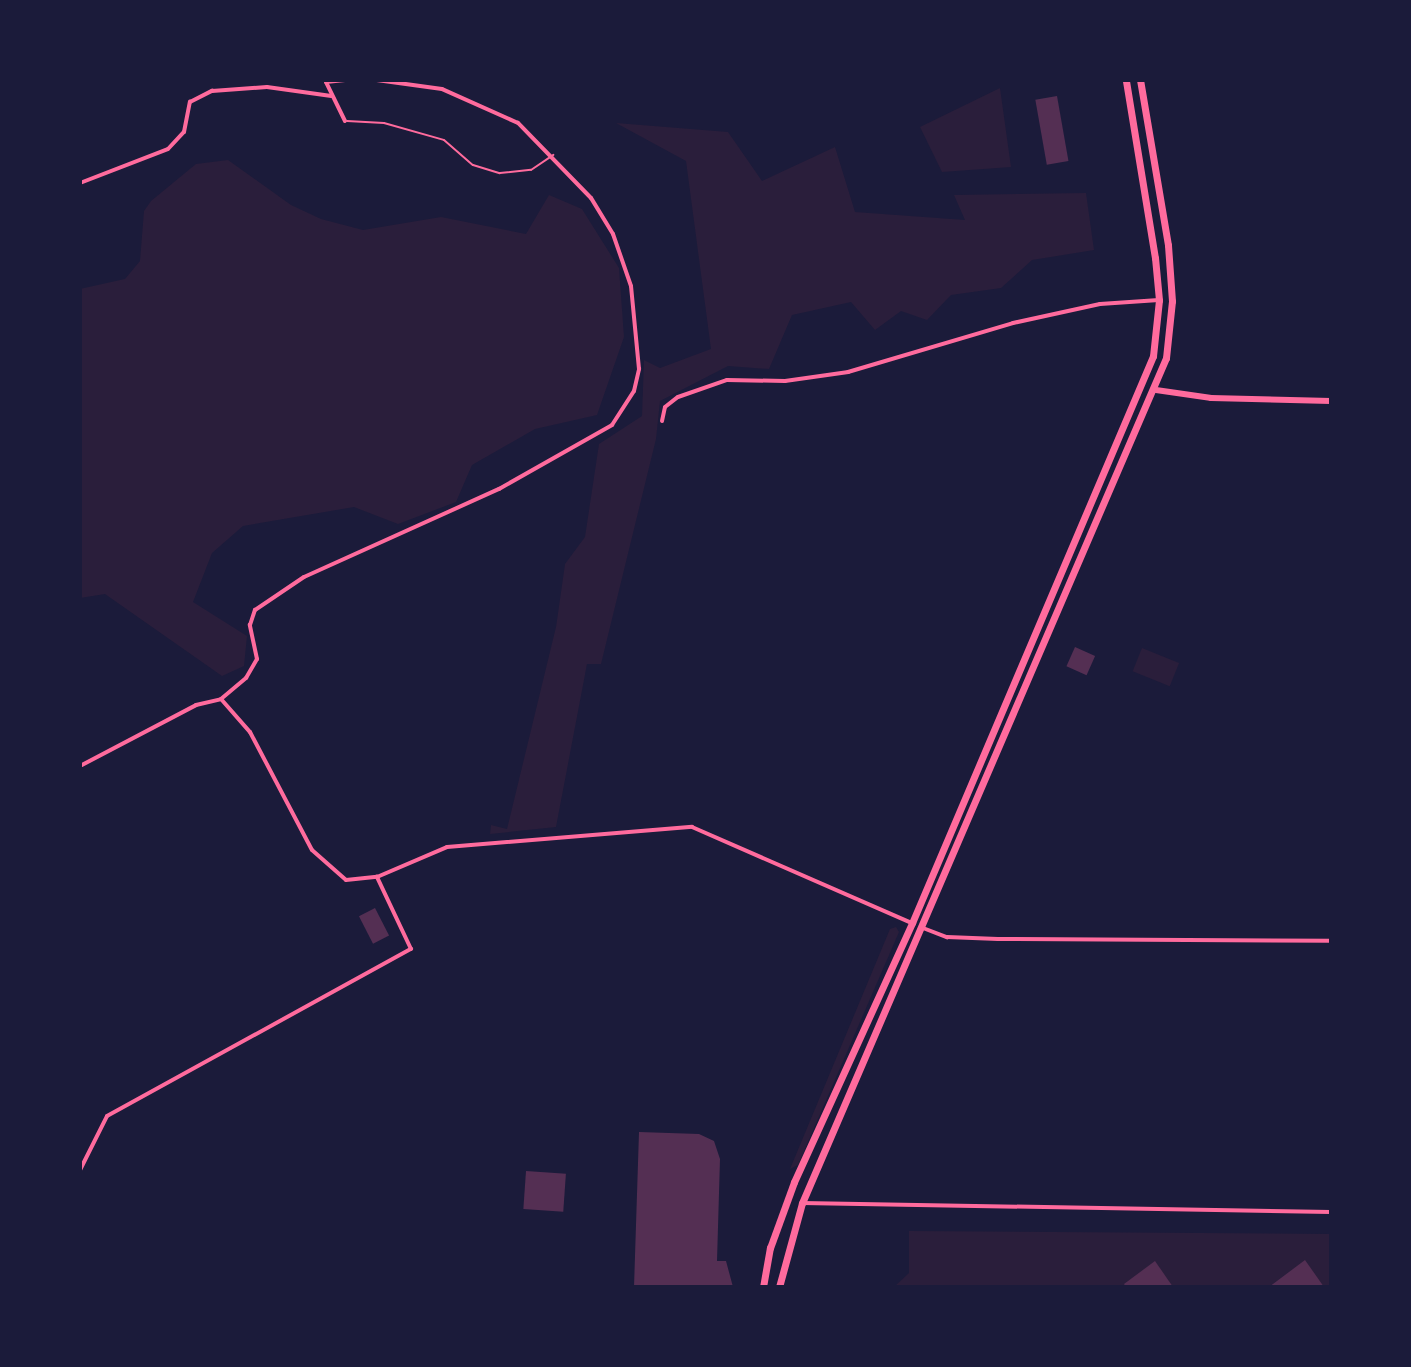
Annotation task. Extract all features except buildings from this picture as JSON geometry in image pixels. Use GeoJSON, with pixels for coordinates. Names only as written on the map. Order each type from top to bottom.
{"type":"FeatureCollection","features":[{"type":"Feature","properties":{"kind":"main road"},"geometry":{"type":"LineString","coordinates":[[763,1287],[770,1248],[794,1182],[912,923],[1144,386],[1156,336],[1159,300],[1126,80]]}},
{"type":"Feature","properties":{"kind":"main road"},"geometry":{"type":"LineString","coordinates":[[779,1287],[802,1203],[1156,390],[1166,358],[1172,301],[1140,80]]}},
{"type":"Feature","properties":{"kind":"main road"},"geometry":{"type":"LineString","coordinates":[[1144,386],[1156,390]]}},
{"type":"Feature","properties":{"kind":"main road"},"geometry":{"type":"LineString","coordinates":[[912,923],[923,928]]}},
{"type":"Feature","properties":{"kind":"street"},"geometry":{"type":"LineString","coordinates":[[345,80],[326,82],[345,121]]}},
{"type":"Feature","properties":{"kind":"street"},"geometry":{"type":"LineString","coordinates":[[80,766],[196,705],[221,699],[253,671],[257,646],[250,625],[255,610],[304,577],[499,489],[593,436],[626,410],[639,369],[631,286],[613,234],[591,198],[553,155],[518,123],[442,89],[377,80]]}},
{"type":"Feature","properties":{"kind":"street"},"geometry":{"type":"LineString","coordinates":[[80,183],[168,149],[184,132],[190,102],[212,91],[267,87],[331,96]]}},
{"type":"Feature","properties":{"kind":"street"},"geometry":{"type":"LineString","coordinates":[[662,421],[665,407],[678,397],[727,380],[785,381],[848,372],[1028,320],[1100,304],[1159,300]]}},
{"type":"Feature","properties":{"kind":"street"},"geometry":{"type":"LineString","coordinates":[[1156,390],[1211,398],[1331,401]]}},
{"type":"Feature","properties":{"kind":"street"},"geometry":{"type":"LineString","coordinates":[[221,699],[250,732],[320,860],[346,880],[377,877],[436,849],[500,841],[692,827],[912,923]]}},
{"type":"Feature","properties":{"kind":"street"},"geometry":{"type":"LineString","coordinates":[[80,1170],[107,1116],[411,949],[377,877]]}},
{"type":"Feature","properties":{"kind":"street"},"geometry":{"type":"LineString","coordinates":[[923,928],[947,937],[998,939],[1331,941]]}},
{"type":"Feature","properties":{"kind":"street"},"geometry":{"type":"LineString","coordinates":[[802,1203],[1331,1212]]}},
{"type":"Feature","properties":{"kind":"lane"},"geometry":{"type":"LineString","coordinates":[[345,121],[384,123],[444,140],[473,165],[500,173],[531,170],[553,155]]}},
{"type":"Feature","properties":{"kind":"shaded area"},"geometry":{"type":"Polygon","coordinates":[[[1000,88],[1011,167],[942,172],[920,127],[1000,88]]]}},
{"type":"Feature","properties":{"kind":"shaded area"},"geometry":{"type":"Polygon","coordinates":[[[616,123],[728,132],[762,181],[835,147],[855,212],[965,220],[954,195],[1086,193],[1094,250],[1032,260],[1001,288],[951,295],[927,320],[901,311],[875,330],[851,302],[792,315],[769,369],[728,366],[660,401],[656,439],[601,664],[587,664],[556,827],[490,834],[491,825],[507,829],[556,627],[565,564],[585,537],[599,444],[642,416],[644,360],[660,368],[711,349],[686,161],[616,123]]]}},
{"type":"Feature","properties":{"kind":"shaded area"},"geometry":{"type":"Polygon","coordinates":[[[228,160],[291,205],[321,219],[363,230],[441,217],[526,234],[549,195],[582,209],[619,268],[624,337],[597,415],[535,429],[472,465],[456,502],[398,524],[354,507],[243,526],[212,553],[193,602],[247,636],[244,666],[222,676],[105,594],[80,598],[80,289],[125,279],[140,261],[144,211],[151,201],[196,164],[228,160]]]}},
{"type":"Feature","properties":{"kind":"shaded area"},"geometry":{"type":"Polygon","coordinates":[[[1142,648],[1179,663],[1170,686],[1133,671],[1142,648]]]}},
{"type":"Feature","properties":{"kind":"shaded area"},"geometry":{"type":"Polygon","coordinates":[[[896,927],[899,932],[798,1165],[790,1169],[890,929],[896,927]]]}},
{"type":"Feature","properties":{"kind":"shaded area"},"geometry":{"type":"Polygon","coordinates":[[[909,1231],[1331,1234],[1331,1287],[894,1287],[909,1273],[909,1231]]]}}]}
